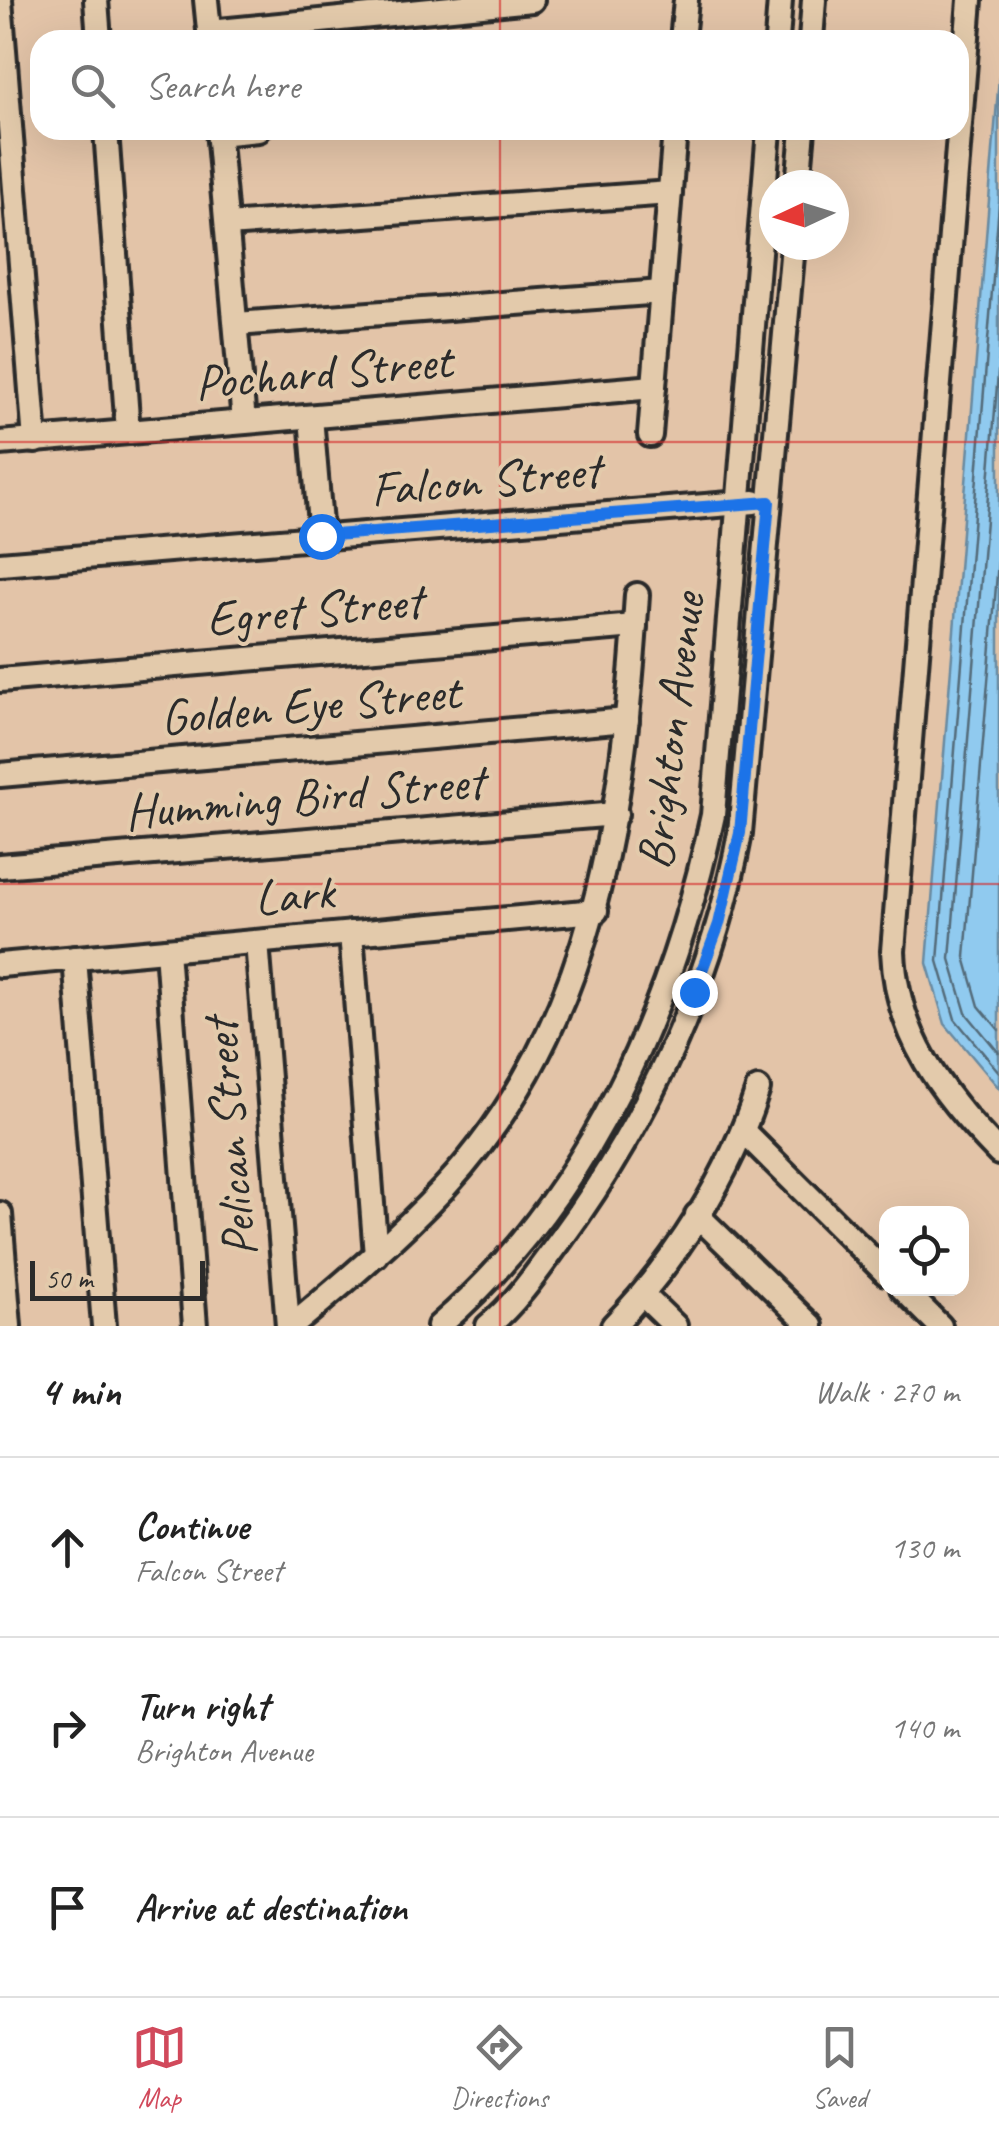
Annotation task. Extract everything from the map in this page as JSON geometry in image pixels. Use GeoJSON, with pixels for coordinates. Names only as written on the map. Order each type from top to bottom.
{"type":"FeatureCollection","features":[{"type":"Feature","properties":{"kind":"street"},"geometry":{"type":"LineString","coordinates":[[0,0],[34,440]]}},
{"type":"Feature","properties":{"kind":"street"},"geometry":{"type":"LineString","coordinates":[[96,0],[98,30]]}},
{"type":"Feature","properties":{"kind":"street"},"geometry":{"type":"LineString","coordinates":[[206,0],[208,30]]}},
{"type":"Feature","properties":{"kind":"street"},"geometry":{"type":"LineString","coordinates":[[263,30],[532,0]]}},
{"type":"Feature","properties":{"kind":"street"},"geometry":{"type":"LineString","coordinates":[[683,30],[686,0]]}},
{"type":"Feature","properties":{"kind":"street"},"geometry":{"type":"LineString","coordinates":[[778,30],[780,0]]}},
{"type":"Feature","properties":{"kind":"street"},"geometry":{"type":"LineString","coordinates":[[812,30],[814,0]]}},
{"type":"Feature","properties":{"kind":"street"},"geometry":{"type":"LineString","coordinates":[[968,30],[970,0]]}},
{"type":"Feature","properties":{"kind":"street"},"geometry":{"type":"LineString","coordinates":[[107,140],[128,432]]}},
{"type":"Feature","properties":{"kind":"street"},"geometry":{"type":"LineString","coordinates":[[219,140],[244,422]]}},
{"type":"Feature","properties":{"kind":"street"},"geometry":{"type":"LineString","coordinates":[[650,435],[674,140]]}},
{"type":"Feature","properties":{"kind":"street","name":"Brighton Avenue"},"geometry":{"type":"LineString","coordinates":[[439,1326],[497,1271],[564,1186],[620,1092],[686,925],[713,815],[769,140]]}},
{"type":"Feature","properties":{"kind":"street"},"geometry":{"type":"LineString","coordinates":[[799,170],[802,140]]}},
{"type":"Feature","properties":{"kind":"street"},"geometry":{"type":"LineString","coordinates":[[959,140],[894,951],[897,994],[916,1048],[942,1090],[995,1144]]}},
{"type":"Feature","properties":{"kind":"street"},"geometry":{"type":"LineString","coordinates":[[227,225],[670,192]]}},
{"type":"Feature","properties":{"kind":"street","name":"Brighton Avenue"},"geometry":{"type":"LineString","coordinates":[[503,1322],[596,1192],[640,1119],[674,1046],[719,924],[740,833],[791,260]]}},
{"type":"Feature","properties":{"kind":"street"},"geometry":{"type":"LineString","coordinates":[[236,324],[662,292]]}},
{"type":"Feature","properties":{"kind":"street","name":"Pochard Street"},"geometry":{"type":"LineString","coordinates":[[0,444],[654,386]]}},
{"type":"Feature","properties":{"kind":"street"},"geometry":{"type":"LineString","coordinates":[[312,416],[321,536]]}},
{"type":"Feature","properties":{"kind":"street","name":"Falcon Street"},"geometry":{"type":"LineString","coordinates":[[0,564],[769,502]]}},
{"type":"Feature","properties":{"kind":"street"},"geometry":{"type":"LineString","coordinates":[[290,1326],[376,1255],[446,1186],[505,1110],[552,1023],[596,911],[616,814],[637,595]]}},
{"type":"Feature","properties":{"kind":"street","name":"Egret Street"},"geometry":{"type":"LineString","coordinates":[[0,680],[635,626]]}},
{"type":"Feature","properties":{"kind":"street","name":"Golden Eye Street"},"geometry":{"type":"LineString","coordinates":[[0,775],[627,720]]}},
{"type":"Feature","properties":{"kind":"street","name":"Humming Bird Street"},"geometry":{"type":"LineString","coordinates":[[0,866],[616,814]]}},
{"type":"Feature","properties":{"kind":"street","name":"Lark"},"geometry":{"type":"LineString","coordinates":[[0,965],[596,911]]}},
{"type":"Feature","properties":{"kind":"street"},"geometry":{"type":"LineString","coordinates":[[352,934],[376,1255]]}},
{"type":"Feature","properties":{"kind":"street","name":"Pelican Street"},"geometry":{"type":"LineString","coordinates":[[257,942],[290,1326]]}},
{"type":"Feature","properties":{"kind":"street"},"geometry":{"type":"LineString","coordinates":[[167,950],[195,1326]]}},
{"type":"Feature","properties":{"kind":"street"},"geometry":{"type":"LineString","coordinates":[[75,958],[104,1326]]}},
{"type":"Feature","properties":{"kind":"street"},"geometry":{"type":"LineString","coordinates":[[613,1326],[643,1295],[697,1215],[744,1132],[758,1089]]}},
{"type":"Feature","properties":{"kind":"street"},"geometry":{"type":"LineString","coordinates":[[744,1132],[879,1266]]}},
{"type":"Feature","properties":{"kind":"street"},"geometry":{"type":"LineString","coordinates":[[0,1214],[9,1326]]}},
{"type":"Feature","properties":{"kind":"street"},"geometry":{"type":"LineString","coordinates":[[697,1215],[811,1326]]}},
{"type":"Feature","properties":{"kind":"street"},"geometry":{"type":"LineString","coordinates":[[643,1295],[675,1326]]}},
{"type":"Feature","properties":{"kind":"street"},"geometry":{"type":"LineString","coordinates":[[910,1296],[940,1326]]}},
{"type":"Feature","properties":{"kind":"water"},"geometry":{"type":"Polygon","coordinates":[[[999,77],[999,1088],[945,1024],[927,963],[999,77]]]}},
{"type":"Feature","properties":{"kind":"route"},"geometry":{"type":"LineString","coordinates":[[321,536],[769,502],[740,833],[719,924],[694,992]]}}]}
